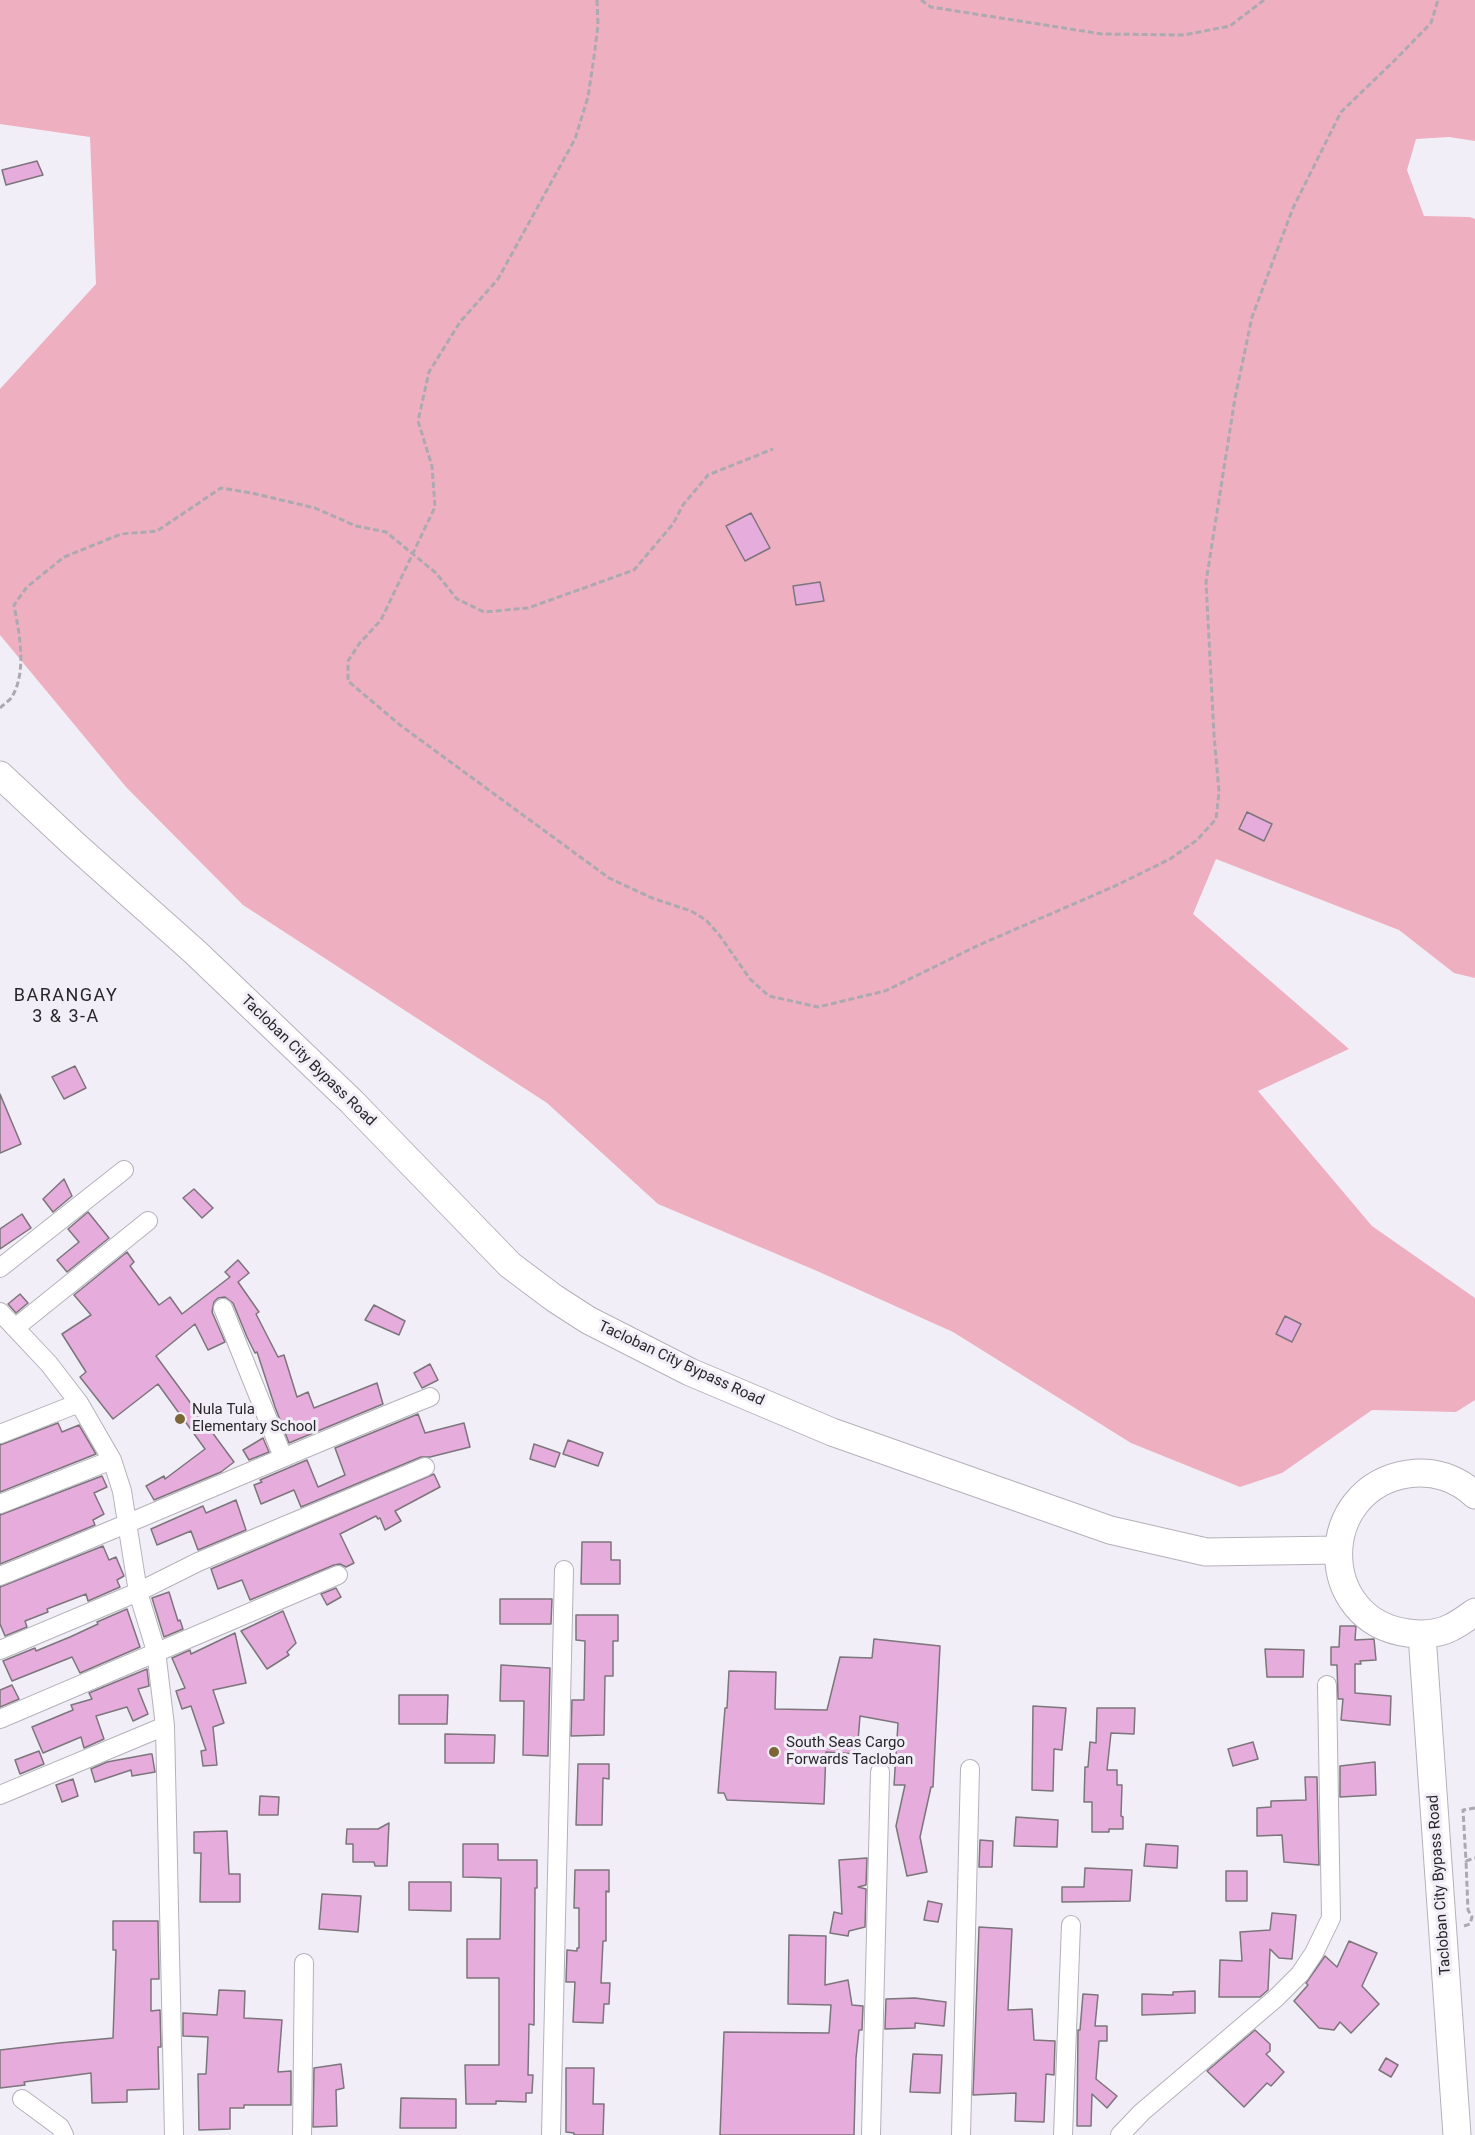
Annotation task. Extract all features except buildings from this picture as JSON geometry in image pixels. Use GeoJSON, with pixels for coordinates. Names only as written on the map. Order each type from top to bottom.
{"type":"FeatureCollection","features":[{"type":"Feature","properties":{"kind":"highway","name":"Tacloban City Bypass Road"},"geometry":{"type":"LineString","coordinates":[[0,775],[195,952],[351,1101],[510,1265],[588,1320],[690,1372],[832,1432],[1110,1530],[1206,1552],[1338,1550]]}},
{"type":"Feature","properties":{"kind":"highway"},"geometry":{"type":"LineString","coordinates":[[1475,1495],[1467,1487],[1444,1476],[1420,1472],[1395,1476],[1373,1487],[1354,1504],[1342,1526],[1338,1550],[1341,1577],[1353,1601],[1371,1620],[1395,1632],[1422,1635],[1450,1628],[1475,1612]]}},
{"type":"Feature","properties":{"kind":"highway","name":"Tacloban City Bypass Road"},"geometry":{"type":"LineString","coordinates":[[1422,1635],[1457,2135]]}},
{"type":"Feature","properties":{"kind":"street"},"geometry":{"type":"LineString","coordinates":[[0,1268],[124,1170]]}},
{"type":"Feature","properties":{"kind":"street"},"geometry":{"type":"LineString","coordinates":[[15,1328],[148,1221]]}},
{"type":"Feature","properties":{"kind":"street"},"geometry":{"type":"LineString","coordinates":[[223,1308],[283,1457]]}},
{"type":"Feature","properties":{"kind":"street"},"geometry":{"type":"LineString","coordinates":[[0,1312],[49,1364],[80,1403],[111,1460],[122,1491],[138,1592],[156,1651],[165,1726],[174,2135]]}},
{"type":"Feature","properties":{"kind":"street"},"geometry":{"type":"LineString","coordinates":[[0,1576],[430,1397]]}},
{"type":"Feature","properties":{"kind":"street"},"geometry":{"type":"LineString","coordinates":[[0,1434],[80,1403]]}},
{"type":"Feature","properties":{"kind":"street"},"geometry":{"type":"LineString","coordinates":[[0,1504],[111,1460]]}},
{"type":"Feature","properties":{"kind":"street"},"geometry":{"type":"LineString","coordinates":[[0,1650],[138,1592],[198,1562],[425,1467]]}},
{"type":"Feature","properties":{"kind":"street"},"geometry":{"type":"LineString","coordinates":[[551,2135],[564,1570]]}},
{"type":"Feature","properties":{"kind":"street"},"geometry":{"type":"LineString","coordinates":[[0,1719],[338,1575]]}},
{"type":"Feature","properties":{"kind":"street"},"geometry":{"type":"LineString","coordinates":[[1120,2135],[1142,2112],[1276,1998],[1300,1974],[1314,1953],[1331,1918],[1327,1685]]}},
{"type":"Feature","properties":{"kind":"street"},"geometry":{"type":"LineString","coordinates":[[0,1796],[165,1726]]}},
{"type":"Feature","properties":{"kind":"street"},"geometry":{"type":"LineString","coordinates":[[961,2135],[970,1769]]}},
{"type":"Feature","properties":{"kind":"street"},"geometry":{"type":"LineString","coordinates":[[871,2135],[880,1772]]}},
{"type":"Feature","properties":{"kind":"street"},"geometry":{"type":"LineString","coordinates":[[1063,2135],[1071,1925]]}},
{"type":"Feature","properties":{"kind":"street"},"geometry":{"type":"LineString","coordinates":[[302,2135],[304,1963]]}},
{"type":"Feature","properties":{"kind":"street"},"geometry":{"type":"LineString","coordinates":[[22,2099],[60,2127],[64,2135]]}},
{"type":"Feature","properties":{"kind":"path"},"geometry":{"type":"LineString","coordinates":[[597,0],[598,25],[588,97],[575,140],[498,279],[460,322],[429,372],[418,421],[432,466],[435,507],[381,620],[359,644],[348,661],[348,681],[400,725],[609,878],[652,898],[692,911],[706,920],[750,979],[769,996],[818,1007],[885,991],[979,945],[1115,886],[1170,859],[1197,840],[1216,819],[1219,792],[1206,582],[1235,398],[1252,317],[1293,208],[1341,112],[1431,23],[1438,0]]}},
{"type":"Feature","properties":{"kind":"path"},"geometry":{"type":"LineString","coordinates":[[921,0],[931,7],[1102,34],[1184,35],[1230,26],[1264,0]]}},
{"type":"Feature","properties":{"kind":"path"},"geometry":{"type":"LineString","coordinates":[[0,708],[13,695],[20,668],[21,645],[14,605],[27,587],[64,557],[121,534],[158,531],[220,488],[315,508],[356,525],[386,532],[435,573],[457,599],[484,612],[528,608],[634,570],[673,524],[683,504],[708,475],[773,449]]}},
{"type":"Feature","properties":{"kind":"path"},"geometry":{"type":"LineString","coordinates":[[1475,1808],[1463,1810],[1466,1861],[1475,1858]]}},
{"type":"Feature","properties":{"kind":"shaded area"},"geometry":{"type":"Polygon","coordinates":[[[0,0],[1475,0],[1475,141],[1449,137],[1416,139],[1407,170],[1424,216],[1475,219],[1475,978],[1454,973],[1399,930],[1216,859],[1193,914],[1349,1049],[1258,1091],[1372,1226],[1475,1298],[1475,1400],[1456,1412],[1372,1410],[1282,1473],[1240,1487],[1131,1443],[953,1332],[817,1271],[658,1204],[547,1103],[243,905],[126,787],[0,635],[0,389],[96,284],[90,137],[0,124],[0,0]]]}},
{"type":"Feature","properties":{"kind":"place","name":"Nula Tula Elementary School"},"geometry":{"type":"Point","coordinates":[180,1419]}},
{"type":"Feature","properties":{"kind":"place","name":"South Seas Cargo Forwards Tacloban"},"geometry":{"type":"Point","coordinates":[774,1752]}},
{"type":"Feature","properties":{"kind":"district","name":"BARANGAY 3 & 3-A"},"geometry":{"type":"Point","coordinates":[66,1006]}}]}
